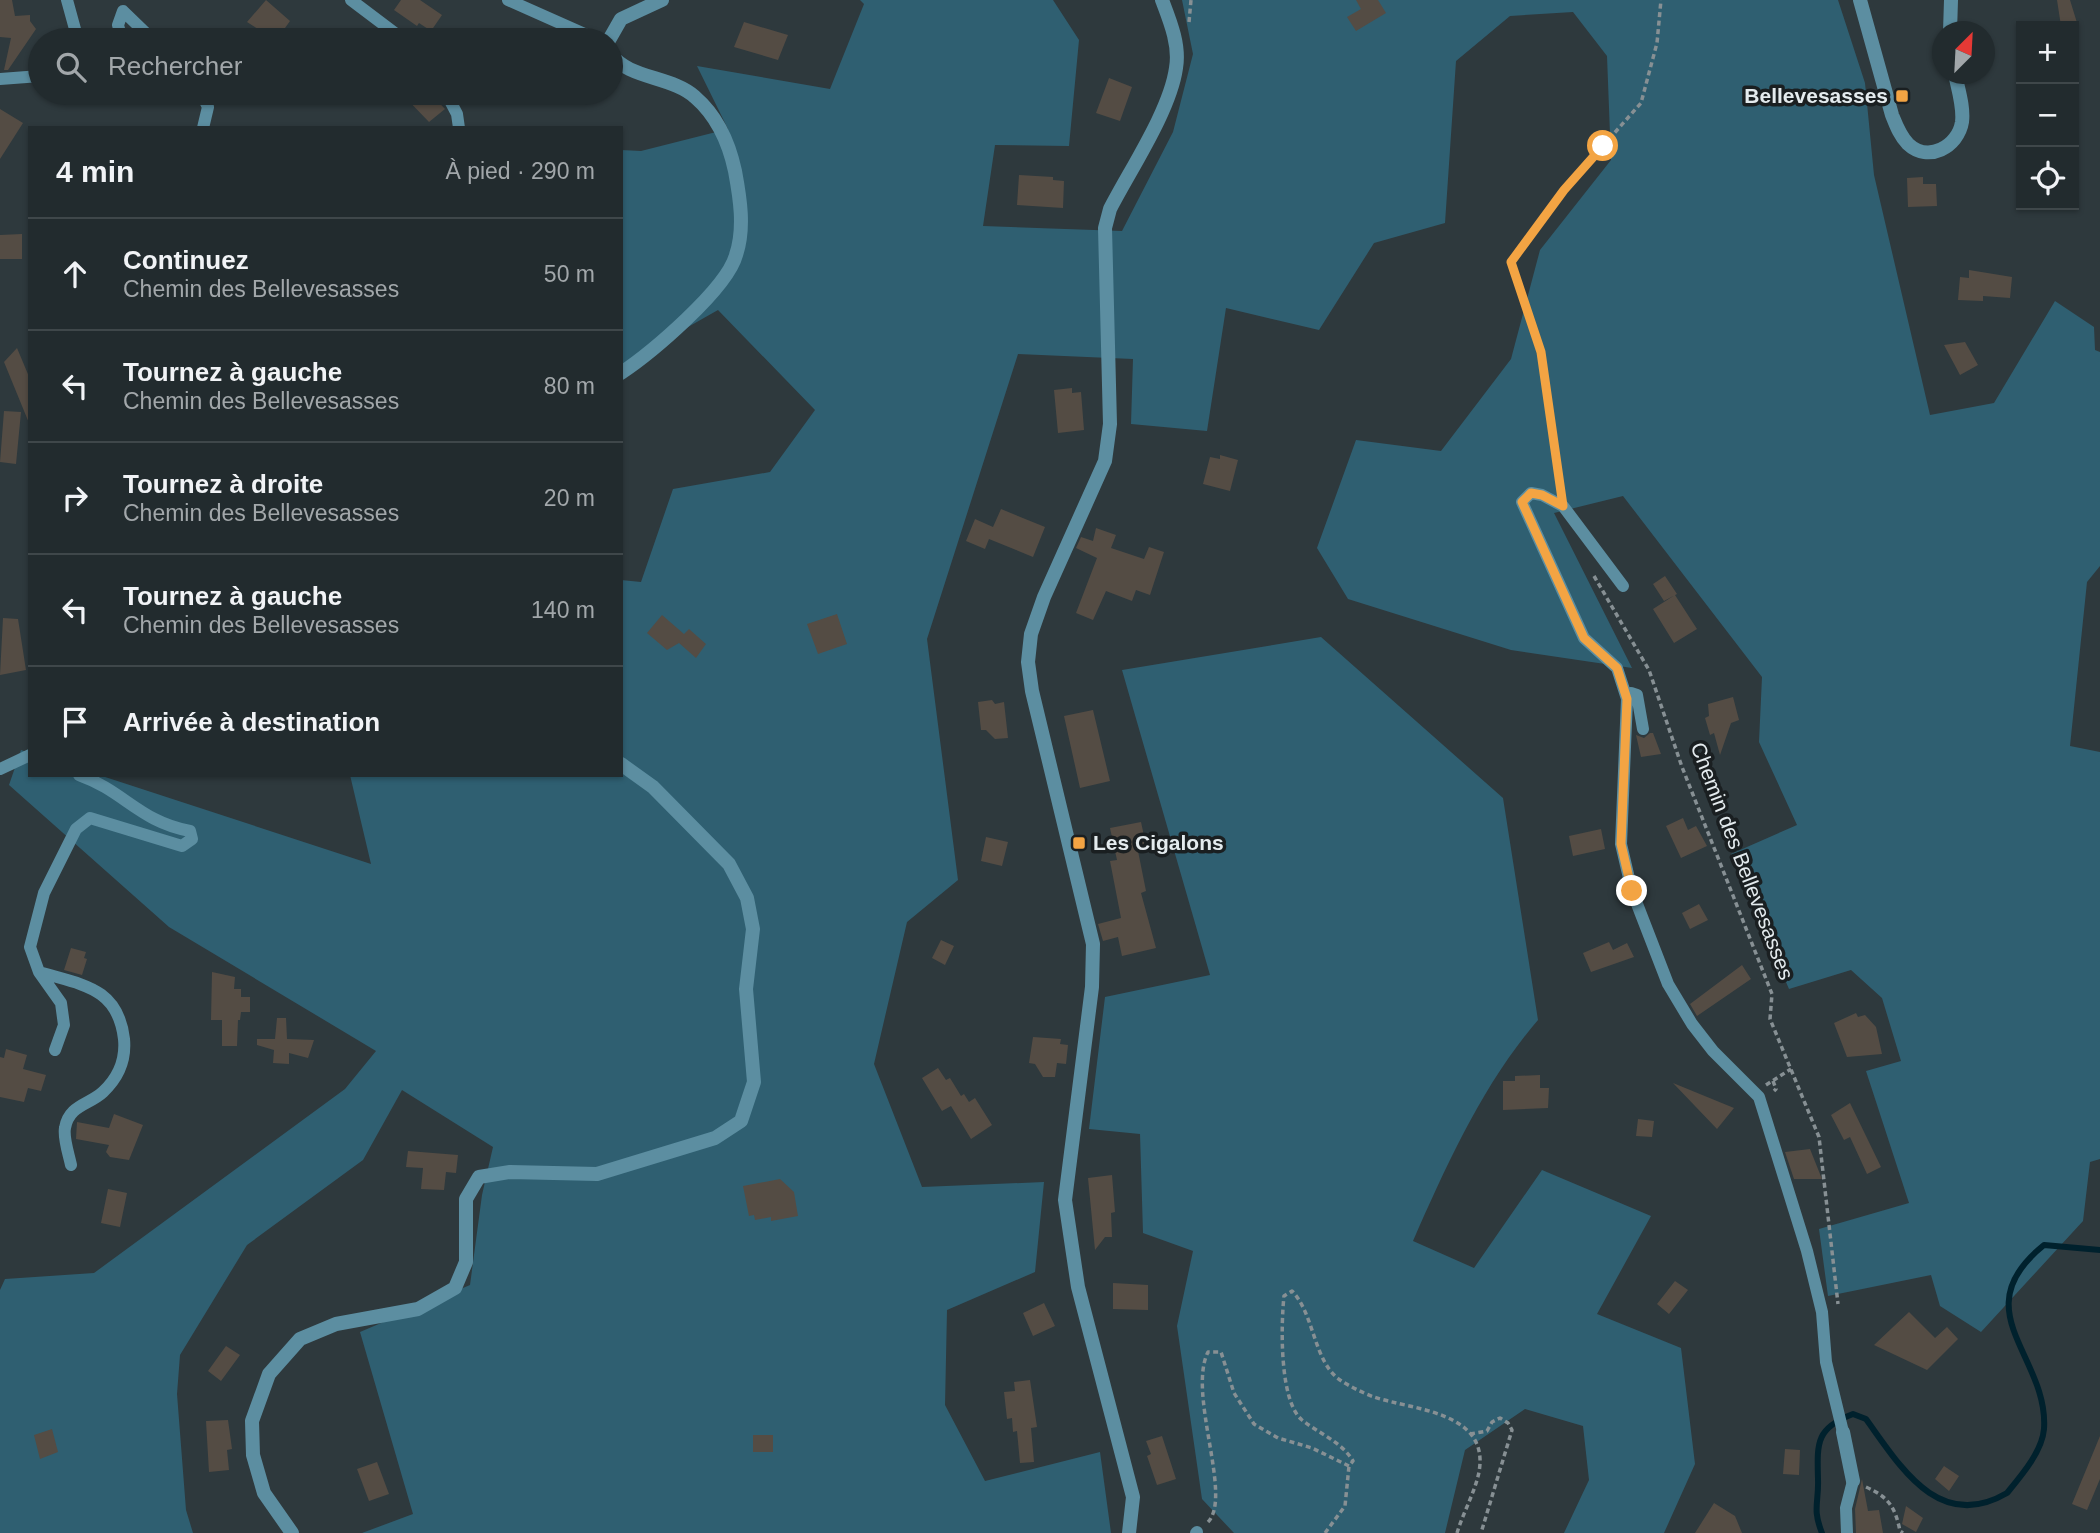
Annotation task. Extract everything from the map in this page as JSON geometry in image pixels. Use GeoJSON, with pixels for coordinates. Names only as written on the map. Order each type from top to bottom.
{"type":"FeatureCollection","features":[{"type":"Feature","properties":{"kind":"street"},"geometry":{"type":"LineString","coordinates":[[616,28],[621,19],[662,0]]}},
{"type":"Feature","properties":{"kind":"street"},"geometry":{"type":"LineString","coordinates":[[1129,1533],[1133,1497],[1078,1287],[1065,1200],[1093,987],[1093,944],[1032,691],[1028,662],[1031,634],[1044,597],[1105,461],[1110,424],[1105,228],[1110,209],[1169,96],[1177,67],[1176,43],[1162,0]]}},
{"type":"Feature","properties":{"kind":"street"},"geometry":{"type":"LineString","coordinates":[[1860,0],[1892,115],[1898,131],[1914,148],[1934,152],[1952,144],[1959,132],[1962,113],[1957,84]]}},
{"type":"Feature","properties":{"kind":"street"},"geometry":{"type":"LineString","coordinates":[[1950,21],[1951,0]]}},
{"type":"Feature","properties":{"kind":"street"},"geometry":{"type":"LineString","coordinates":[[623,65],[678,85],[696,97],[716,122],[730,147],[740,195],[741,232],[736,258],[716,288],[642,359],[623,372]]}},
{"type":"Feature","properties":{"kind":"street"},"geometry":{"type":"LineString","coordinates":[[292,1533],[264,1493],[253,1455],[252,1421],[269,1374],[300,1339],[336,1324],[418,1308],[455,1288],[466,1262],[466,1199],[479,1177],[510,1172],[597,1174],[715,1138],[741,1121],[754,1082],[746,989],[752,929],[747,898],[729,864],[653,787],[623,765]]}},
{"type":"Feature","properties":{"kind":"street"},"geometry":{"type":"LineString","coordinates":[[1843,1432],[1853,1481]]}},
{"type":"Feature","properties":{"kind":"lane"},"geometry":{"type":"LineString","coordinates":[[67,0],[75,28]]}},
{"type":"Feature","properties":{"kind":"lane"},"geometry":{"type":"LineString","coordinates":[[351,0],[388,28]]}},
{"type":"Feature","properties":{"kind":"lane"},"geometry":{"type":"LineString","coordinates":[[508,0],[571,28]]}},
{"type":"Feature","properties":{"kind":"lane"},"geometry":{"type":"LineString","coordinates":[[119,28],[123,10],[140,28]]}},
{"type":"Feature","properties":{"kind":"lane"},"geometry":{"type":"LineString","coordinates":[[0,79],[28,77]]}},
{"type":"Feature","properties":{"kind":"lane"},"geometry":{"type":"LineString","coordinates":[[203,126],[207,105]]}},
{"type":"Feature","properties":{"kind":"lane"},"geometry":{"type":"LineString","coordinates":[[452,105],[459,126]]}},
{"type":"Feature","properties":{"kind":"lane"},"geometry":{"type":"LineString","coordinates":[[1623,586],[1563,506],[1542,495],[1531,493],[1522,502],[1584,638],[1617,668],[1627,699],[1621,844],[1632,891],[1668,984],[1692,1024],[1713,1051],[1755,1091],[1807,1251],[1822,1312],[1826,1362],[1843,1432]]}},
{"type":"Feature","properties":{"kind":"lane"},"geometry":{"type":"LineString","coordinates":[[1627,699],[1631,693],[1637,695],[1643,729]]}},
{"type":"Feature","properties":{"kind":"lane"},"geometry":{"type":"LineString","coordinates":[[0,769],[28,756]]}},
{"type":"Feature","properties":{"kind":"lane"},"geometry":{"type":"LineString","coordinates":[[55,1049],[64,1025],[61,1003],[39,972],[30,947],[44,893],[76,829],[90,818],[182,845],[192,839],[190,831],[169,827],[146,817],[103,784],[84,777]]}},
{"type":"Feature","properties":{"kind":"lane"},"geometry":{"type":"LineString","coordinates":[[39,972],[91,988],[112,1002],[122,1021],[125,1054],[115,1079],[100,1095],[75,1108],[65,1128],[71,1165]]}},
{"type":"Feature","properties":{"kind":"lane"},"geometry":{"type":"LineString","coordinates":[[1847,1533],[1846,1508],[1853,1481]]}},
{"type":"Feature","properties":{"kind":"path"},"geometry":{"type":"LineString","coordinates":[[1563,506],[1541,352],[1511,262],[1564,190],[1641,103],[1657,43],[1661,0]]}},
{"type":"Feature","properties":{"kind":"path","name":"Chemin des Bellevesasses"},"geometry":{"type":"LineString","coordinates":[[1592,573],[1649,670],[1682,767],[1772,994],[1770,1019],[1819,1137],[1837,1311]]}},
{"type":"Feature","properties":{"kind":"path"},"geometry":{"type":"LineString","coordinates":[[1755,1091],[1791,1069]]}},
{"type":"Feature","properties":{"kind":"path"},"geometry":{"type":"LineString","coordinates":[[1325,1533],[1345,1506],[1349,1466],[1353,1461],[1347,1452],[1298,1417],[1288,1391],[1281,1331],[1283,1296],[1292,1291],[1303,1303],[1324,1358],[1338,1379],[1373,1397],[1435,1410],[1454,1420],[1470,1434],[1480,1453],[1479,1474],[1457,1533]]}},
{"type":"Feature","properties":{"kind":"path"},"geometry":{"type":"LineString","coordinates":[[1197,1533],[1212,1519],[1217,1499],[1205,1427],[1203,1373],[1208,1352],[1221,1352],[1234,1393],[1254,1424],[1278,1438],[1312,1448],[1349,1466]]}},
{"type":"Feature","properties":{"kind":"path"},"geometry":{"type":"LineString","coordinates":[[1470,1434],[1487,1431],[1492,1422],[1500,1418],[1508,1423],[1512,1430],[1481,1533]]}},
{"type":"Feature","properties":{"kind":"path"},"geometry":{"type":"LineString","coordinates":[[1853,1481],[1882,1494],[1896,1508],[1900,1531],[1903,1533]]}},
{"type":"Feature","properties":{"kind":"shaded area"},"geometry":{"type":"Polygon","coordinates":[[[860,0],[1053,0],[1079,40],[1069,146],[995,145],[983,226],[1122,231],[1173,132],[1193,54],[1182,0],[1838,0],[1865,83],[1874,175],[1930,415],[1994,403],[2055,301],[2094,327],[2095,350],[2100,352],[2100,566],[2087,582],[2070,746],[2100,752],[2100,1159],[2090,1162],[2083,1221],[1981,1332],[1940,1306],[1931,1275],[1828,1296],[1819,1229],[1909,1203],[1866,1071],[1901,1061],[1882,998],[1851,970],[1789,989],[1731,854],[1797,825],[1759,742],[1762,677],[1623,496],[1554,513],[1632,668],[1511,650],[1348,599],[1317,548],[1356,440],[1441,451],[1511,359],[1540,250],[1611,160],[1607,56],[1573,12],[1510,16],[1456,61],[1445,223],[1374,243],[1319,330],[1226,308],[1207,431],[1131,424],[1133,359],[1018,354],[927,639],[958,880],[907,922],[874,1064],[922,1187],[1044,1182],[1035,1272],[947,1310],[945,1405],[985,1481],[1100,1452],[1111,1533],[362,1533],[413,1514],[360,1332],[470,1285],[482,1195],[493,1147],[402,1090],[363,1160],[247,1245],[180,1355],[177,1394],[186,1510],[193,1533],[0,1533],[0,1290],[5,1279],[94,1273],[345,1089],[376,1051],[169,927],[9,785],[21,750],[28,752],[28,777],[105,777],[371,864],[350,777],[623,777],[623,580],[641,582],[673,489],[770,472],[815,410],[718,310],[623,364],[623,150],[641,151],[728,129],[697,66],[830,89],[864,4],[860,0]]]}},
{"type":"Feature","properties":{"kind":"shaded area"},"geometry":{"type":"Polygon","coordinates":[[[1321,637],[1503,798],[1538,1020],[1483,1098],[1453,1154],[1413,1241],[1474,1268],[1542,1170],[1651,1216],[1597,1314],[1681,1348],[1695,1464],[1664,1533],[1564,1533],[1589,1480],[1583,1426],[1525,1409],[1465,1450],[1445,1533],[1234,1533],[1202,1499],[1177,1326],[1193,1251],[1143,1233],[1140,1134],[1089,1129],[1105,997],[1210,975],[1122,670],[1321,637]]]}},
{"type":"Feature","properties":{"kind":"building"},"geometry":{"type":"Polygon","coordinates":[[[0,0],[12,0],[15,16],[30,15],[30,21],[35,28],[28,28],[28,41],[8,70],[4,70],[11,38],[0,37],[0,0]]]}},
{"type":"Feature","properties":{"kind":"building"},"geometry":{"type":"Polygon","coordinates":[[[266,0],[290,21],[285,28],[256,28],[247,22],[266,0]]]}},
{"type":"Feature","properties":{"kind":"building"},"geometry":{"type":"Polygon","coordinates":[[[401,0],[420,0],[442,15],[433,28],[426,28],[419,23],[417,26],[394,10],[401,0]]]}},
{"type":"Feature","properties":{"kind":"building"},"geometry":{"type":"Polygon","coordinates":[[[1356,0],[1378,0],[1386,13],[1356,31],[1347,17],[1361,9],[1356,0]]]}},
{"type":"Feature","properties":{"kind":"building"},"geometry":{"type":"Polygon","coordinates":[[[2057,0],[2070,0],[2076,21],[2060,21],[2057,0]]]}},
{"type":"Feature","properties":{"kind":"building"},"geometry":{"type":"Polygon","coordinates":[[[744,22],[788,35],[778,60],[734,47],[744,22]]]}},
{"type":"Feature","properties":{"kind":"building"},"geometry":{"type":"Polygon","coordinates":[[[1109,78],[1132,87],[1120,121],[1096,113],[1109,78]]]}},
{"type":"Feature","properties":{"kind":"building"},"geometry":{"type":"Polygon","coordinates":[[[413,105],[441,105],[445,109],[429,122],[413,105]]]}},
{"type":"Feature","properties":{"kind":"building"},"geometry":{"type":"Polygon","coordinates":[[[0,109],[23,123],[0,159],[0,109]]]}},
{"type":"Feature","properties":{"kind":"building"},"geometry":{"type":"Polygon","coordinates":[[[1019,175],[1053,177],[1053,180],[1064,181],[1063,208],[1017,205],[1019,175]]]}},
{"type":"Feature","properties":{"kind":"building"},"geometry":{"type":"Polygon","coordinates":[[[1923,177],[1923,184],[1936,184],[1937,206],[1908,207],[1907,178],[1923,177]]]}},
{"type":"Feature","properties":{"kind":"building"},"geometry":{"type":"Polygon","coordinates":[[[22,234],[22,259],[0,259],[0,235],[22,234]]]}},
{"type":"Feature","properties":{"kind":"building"},"geometry":{"type":"Polygon","coordinates":[[[1969,270],[2012,277],[2010,298],[1983,296],[1983,301],[1958,300],[1960,277],[1969,278],[1969,270]]]}},
{"type":"Feature","properties":{"kind":"building"},"geometry":{"type":"Polygon","coordinates":[[[1965,342],[1978,365],[1960,375],[1944,345],[1965,342]]]}},
{"type":"Feature","properties":{"kind":"building"},"geometry":{"type":"Polygon","coordinates":[[[17,348],[28,374],[28,421],[4,362],[17,348]]]}},
{"type":"Feature","properties":{"kind":"building"},"geometry":{"type":"Polygon","coordinates":[[[1072,388],[1072,393],[1081,392],[1084,430],[1058,433],[1054,390],[1072,388]]]}},
{"type":"Feature","properties":{"kind":"building"},"geometry":{"type":"Polygon","coordinates":[[[4,411],[21,412],[16,464],[0,462],[4,411]]]}},
{"type":"Feature","properties":{"kind":"building"},"geometry":{"type":"Polygon","coordinates":[[[1220,455],[1238,460],[1230,491],[1203,484],[1210,457],[1220,459],[1220,455]]]}},
{"type":"Feature","properties":{"kind":"building"},"geometry":{"type":"Polygon","coordinates":[[[1001,509],[1045,527],[1033,557],[989,539],[985,549],[966,541],[975,519],[993,527],[1001,509]]]}},
{"type":"Feature","properties":{"kind":"building"},"geometry":{"type":"Polygon","coordinates":[[[1096,528],[1116,535],[1111,548],[1144,559],[1149,547],[1164,552],[1150,595],[1136,590],[1132,601],[1106,591],[1093,620],[1076,613],[1097,558],[1076,548],[1081,537],[1093,541],[1096,528]]]}},
{"type":"Feature","properties":{"kind":"building"},"geometry":{"type":"Polygon","coordinates":[[[1665,576],[1677,594],[1664,601],[1653,584],[1665,576]]]}},
{"type":"Feature","properties":{"kind":"building"},"geometry":{"type":"Polygon","coordinates":[[[1675,595],[1697,629],[1674,643],[1653,609],[1675,595]]]}},
{"type":"Feature","properties":{"kind":"building"},"geometry":{"type":"Polygon","coordinates":[[[837,614],[847,644],[818,654],[807,624],[837,614]]]}},
{"type":"Feature","properties":{"kind":"building"},"geometry":{"type":"Polygon","coordinates":[[[662,615],[684,634],[689,629],[706,644],[696,658],[679,643],[667,650],[647,633],[662,615]]]}},
{"type":"Feature","properties":{"kind":"building"},"geometry":{"type":"Polygon","coordinates":[[[3,618],[18,619],[26,670],[0,675],[3,618]]]}},
{"type":"Feature","properties":{"kind":"building"},"geometry":{"type":"Polygon","coordinates":[[[1733,697],[1739,720],[1731,723],[1720,755],[1714,733],[1710,735],[1705,718],[1709,716],[1708,704],[1733,697]]]}},
{"type":"Feature","properties":{"kind":"building"},"geometry":{"type":"Polygon","coordinates":[[[992,700],[995,704],[1004,702],[1008,738],[995,739],[986,730],[981,730],[978,702],[992,700]]]}},
{"type":"Feature","properties":{"kind":"building"},"geometry":{"type":"Polygon","coordinates":[[[1093,710],[1110,781],[1080,788],[1064,716],[1093,710]]]}},
{"type":"Feature","properties":{"kind":"building"},"geometry":{"type":"Polygon","coordinates":[[[1653,733],[1661,754],[1641,757],[1636,735],[1644,738],[1653,733]]]}},
{"type":"Feature","properties":{"kind":"building"},"geometry":{"type":"Polygon","coordinates":[[[1683,818],[1688,830],[1696,826],[1707,846],[1681,858],[1666,826],[1683,818]]]}},
{"type":"Feature","properties":{"kind":"building"},"geometry":{"type":"Polygon","coordinates":[[[1141,822],[1146,845],[1137,846],[1146,891],[1141,893],[1156,948],[1122,956],[1118,937],[1103,941],[1098,924],[1121,918],[1110,861],[1117,860],[1110,828],[1141,822]]]}},
{"type":"Feature","properties":{"kind":"building"},"geometry":{"type":"Polygon","coordinates":[[[1601,829],[1605,849],[1573,856],[1569,836],[1601,829]]]}},
{"type":"Feature","properties":{"kind":"building"},"geometry":{"type":"Polygon","coordinates":[[[986,837],[1008,842],[1002,866],[981,861],[986,837]]]}},
{"type":"Feature","properties":{"kind":"building"},"geometry":{"type":"Polygon","coordinates":[[[1699,904],[1708,920],[1690,929],[1682,913],[1699,904]]]}},
{"type":"Feature","properties":{"kind":"building"},"geometry":{"type":"Polygon","coordinates":[[[941,940],[954,946],[945,965],[932,958],[941,940]]]}},
{"type":"Feature","properties":{"kind":"building"},"geometry":{"type":"Polygon","coordinates":[[[1609,942],[1613,950],[1627,943],[1634,957],[1591,972],[1583,953],[1609,942]]]}},
{"type":"Feature","properties":{"kind":"building"},"geometry":{"type":"Polygon","coordinates":[[[71,948],[86,952],[84,958],[87,959],[82,975],[64,970],[71,948]]]}},
{"type":"Feature","properties":{"kind":"building"},"geometry":{"type":"Polygon","coordinates":[[[1742,965],[1751,979],[1697,1016],[1690,1004],[1742,965]]]}},
{"type":"Feature","properties":{"kind":"building"},"geometry":{"type":"Polygon","coordinates":[[[212,972],[235,977],[234,989],[241,989],[241,997],[250,997],[250,1012],[241,1012],[238,1020],[237,1046],[222,1046],[222,1020],[211,1020],[212,972]]]}},
{"type":"Feature","properties":{"kind":"building"},"geometry":{"type":"Polygon","coordinates":[[[1856,1013],[1858,1017],[1865,1015],[1876,1027],[1882,1054],[1847,1057],[1834,1023],[1856,1013]]]}},
{"type":"Feature","properties":{"kind":"building"},"geometry":{"type":"Polygon","coordinates":[[[277,1018],[286,1018],[287,1039],[314,1040],[308,1058],[289,1053],[289,1064],[273,1063],[274,1050],[257,1045],[257,1039],[275,1039],[277,1018]]]}},
{"type":"Feature","properties":{"kind":"building"},"geometry":{"type":"Polygon","coordinates":[[[1033,1037],[1061,1039],[1060,1044],[1068,1045],[1066,1064],[1057,1063],[1055,1077],[1043,1077],[1035,1064],[1029,1063],[1033,1037]]]}},
{"type":"Feature","properties":{"kind":"building"},"geometry":{"type":"Polygon","coordinates":[[[6,1049],[27,1055],[23,1069],[46,1075],[41,1091],[28,1088],[24,1102],[0,1097],[0,1057],[4,1058],[6,1049]]]}},
{"type":"Feature","properties":{"kind":"building"},"geometry":{"type":"Polygon","coordinates":[[[938,1068],[946,1080],[950,1078],[961,1096],[964,1094],[969,1102],[975,1098],[992,1125],[971,1139],[951,1106],[942,1111],[922,1078],[938,1068]]]}},
{"type":"Feature","properties":{"kind":"building"},"geometry":{"type":"Polygon","coordinates":[[[1540,1075],[1540,1088],[1549,1088],[1548,1108],[1503,1110],[1503,1081],[1515,1081],[1515,1076],[1540,1075]]]}},
{"type":"Feature","properties":{"kind":"building"},"geometry":{"type":"Polygon","coordinates":[[[1673,1083],[1734,1108],[1717,1129],[1673,1083]]]}},
{"type":"Feature","properties":{"kind":"building"},"geometry":{"type":"Polygon","coordinates":[[[1850,1103],[1881,1167],[1867,1174],[1850,1137],[1844,1140],[1831,1115],[1850,1103]]]}},
{"type":"Feature","properties":{"kind":"building"},"geometry":{"type":"Polygon","coordinates":[[[114,1114],[143,1125],[129,1160],[110,1157],[106,1152],[109,1145],[76,1139],[77,1122],[109,1128],[114,1114]]]}},
{"type":"Feature","properties":{"kind":"building"},"geometry":{"type":"Polygon","coordinates":[[[1638,1119],[1654,1121],[1652,1137],[1636,1136],[1638,1119]]]}},
{"type":"Feature","properties":{"kind":"building"},"geometry":{"type":"Polygon","coordinates":[[[1810,1149],[1822,1179],[1794,1179],[1785,1152],[1810,1149]]]}},
{"type":"Feature","properties":{"kind":"building"},"geometry":{"type":"Polygon","coordinates":[[[408,1151],[458,1155],[456,1173],[446,1172],[444,1190],[421,1189],[423,1168],[406,1167],[408,1151]]]}},
{"type":"Feature","properties":{"kind":"building"},"geometry":{"type":"Polygon","coordinates":[[[1112,1175],[1115,1212],[1111,1213],[1112,1237],[1105,1237],[1095,1250],[1088,1178],[1112,1175]]]}},
{"type":"Feature","properties":{"kind":"building"},"geometry":{"type":"Polygon","coordinates":[[[780,1179],[794,1192],[798,1216],[771,1221],[771,1217],[755,1220],[754,1215],[749,1216],[743,1186],[780,1179]]]}},
{"type":"Feature","properties":{"kind":"building"},"geometry":{"type":"Polygon","coordinates":[[[108,1189],[127,1193],[120,1227],[101,1223],[108,1189]]]}},
{"type":"Feature","properties":{"kind":"building"},"geometry":{"type":"Polygon","coordinates":[[[1675,1281],[1688,1290],[1669,1314],[1657,1304],[1675,1281]]]}},
{"type":"Feature","properties":{"kind":"building"},"geometry":{"type":"Polygon","coordinates":[[[1113,1283],[1148,1285],[1148,1310],[1113,1309],[1113,1283]]]}},
{"type":"Feature","properties":{"kind":"building"},"geometry":{"type":"Polygon","coordinates":[[[1044,1303],[1055,1326],[1033,1336],[1023,1313],[1044,1303]]]}},
{"type":"Feature","properties":{"kind":"building"},"geometry":{"type":"Polygon","coordinates":[[[1909,1312],[1935,1338],[1947,1327],[1958,1339],[1927,1370],[1874,1345],[1909,1312]]]}},
{"type":"Feature","properties":{"kind":"building"},"geometry":{"type":"Polygon","coordinates":[[[226,1346],[240,1355],[221,1381],[208,1371],[226,1346]]]}},
{"type":"Feature","properties":{"kind":"building"},"geometry":{"type":"Polygon","coordinates":[[[1030,1380],[1037,1427],[1031,1428],[1034,1462],[1020,1463],[1017,1431],[1013,1432],[1012,1418],[1007,1419],[1004,1392],[1015,1391],[1014,1382],[1030,1380]]]}},
{"type":"Feature","properties":{"kind":"building"},"geometry":{"type":"Polygon","coordinates":[[[228,1420],[232,1449],[227,1450],[229,1470],[209,1472],[206,1421],[228,1420]]]}},
{"type":"Feature","properties":{"kind":"building"},"geometry":{"type":"Polygon","coordinates":[[[52,1429],[58,1452],[40,1459],[34,1435],[52,1429]]]}},
{"type":"Feature","properties":{"kind":"building"},"geometry":{"type":"Polygon","coordinates":[[[753,1435],[773,1435],[773,1452],[753,1452],[753,1435]]]}},
{"type":"Feature","properties":{"kind":"building"},"geometry":{"type":"Polygon","coordinates":[[[1162,1436],[1176,1479],[1157,1485],[1147,1456],[1151,1454],[1146,1441],[1162,1436]]]}},
{"type":"Feature","properties":{"kind":"building"},"geometry":{"type":"Polygon","coordinates":[[[2100,1436],[2100,1479],[2087,1510],[2072,1504],[2100,1436]]]}},
{"type":"Feature","properties":{"kind":"building"},"geometry":{"type":"Polygon","coordinates":[[[1785,1449],[1800,1450],[1799,1475],[1783,1474],[1785,1449]]]}},
{"type":"Feature","properties":{"kind":"building"},"geometry":{"type":"Polygon","coordinates":[[[377,1462],[389,1494],[369,1501],[357,1469],[377,1462]]]}},
{"type":"Feature","properties":{"kind":"building"},"geometry":{"type":"Polygon","coordinates":[[[1944,1466],[1959,1476],[1949,1491],[1935,1479],[1944,1466]]]}},
{"type":"Feature","properties":{"kind":"building"},"geometry":{"type":"Polygon","coordinates":[[[1862,1479],[1868,1511],[1879,1510],[1883,1533],[1856,1533],[1855,1509],[1862,1479]]]}},
{"type":"Feature","properties":{"kind":"building"},"geometry":{"type":"Polygon","coordinates":[[[1714,1503],[1735,1516],[1742,1533],[1695,1533],[1714,1503]]]}},
{"type":"Feature","properties":{"kind":"building"},"geometry":{"type":"Polygon","coordinates":[[[1906,1506],[1923,1518],[1916,1532],[1902,1524],[1906,1506]]]}},
{"type":"Feature","properties":{"kind":"waterway"},"geometry":{"type":"LineString","coordinates":[[1822,1533],[1817,1511],[1821,1438],[1832,1425],[1853,1414],[1866,1419],[1908,1474],[1941,1500],[1961,1505],[1983,1503],[2007,1493],[2035,1455],[2044,1429],[2042,1403],[2035,1379],[2015,1334],[2009,1313],[2010,1291],[2021,1269],[2044,1245],[2100,1250]]}},
{"type":"Feature","properties":{"kind":"place","name":"Bellevesasses"},"geometry":{"type":"Point","coordinates":[1902,96]}},
{"type":"Feature","properties":{"kind":"place","name":"Les Cigalons"},"geometry":{"type":"Point","coordinates":[1079,843]}},
{"type":"Feature","properties":{"kind":"route"},"geometry":{"type":"LineString","coordinates":[[1603,146],[1564,190],[1511,262],[1541,352],[1563,506],[1542,495],[1531,493],[1522,502],[1584,638],[1617,668],[1627,699],[1621,844],[1632,891]]}}]}
